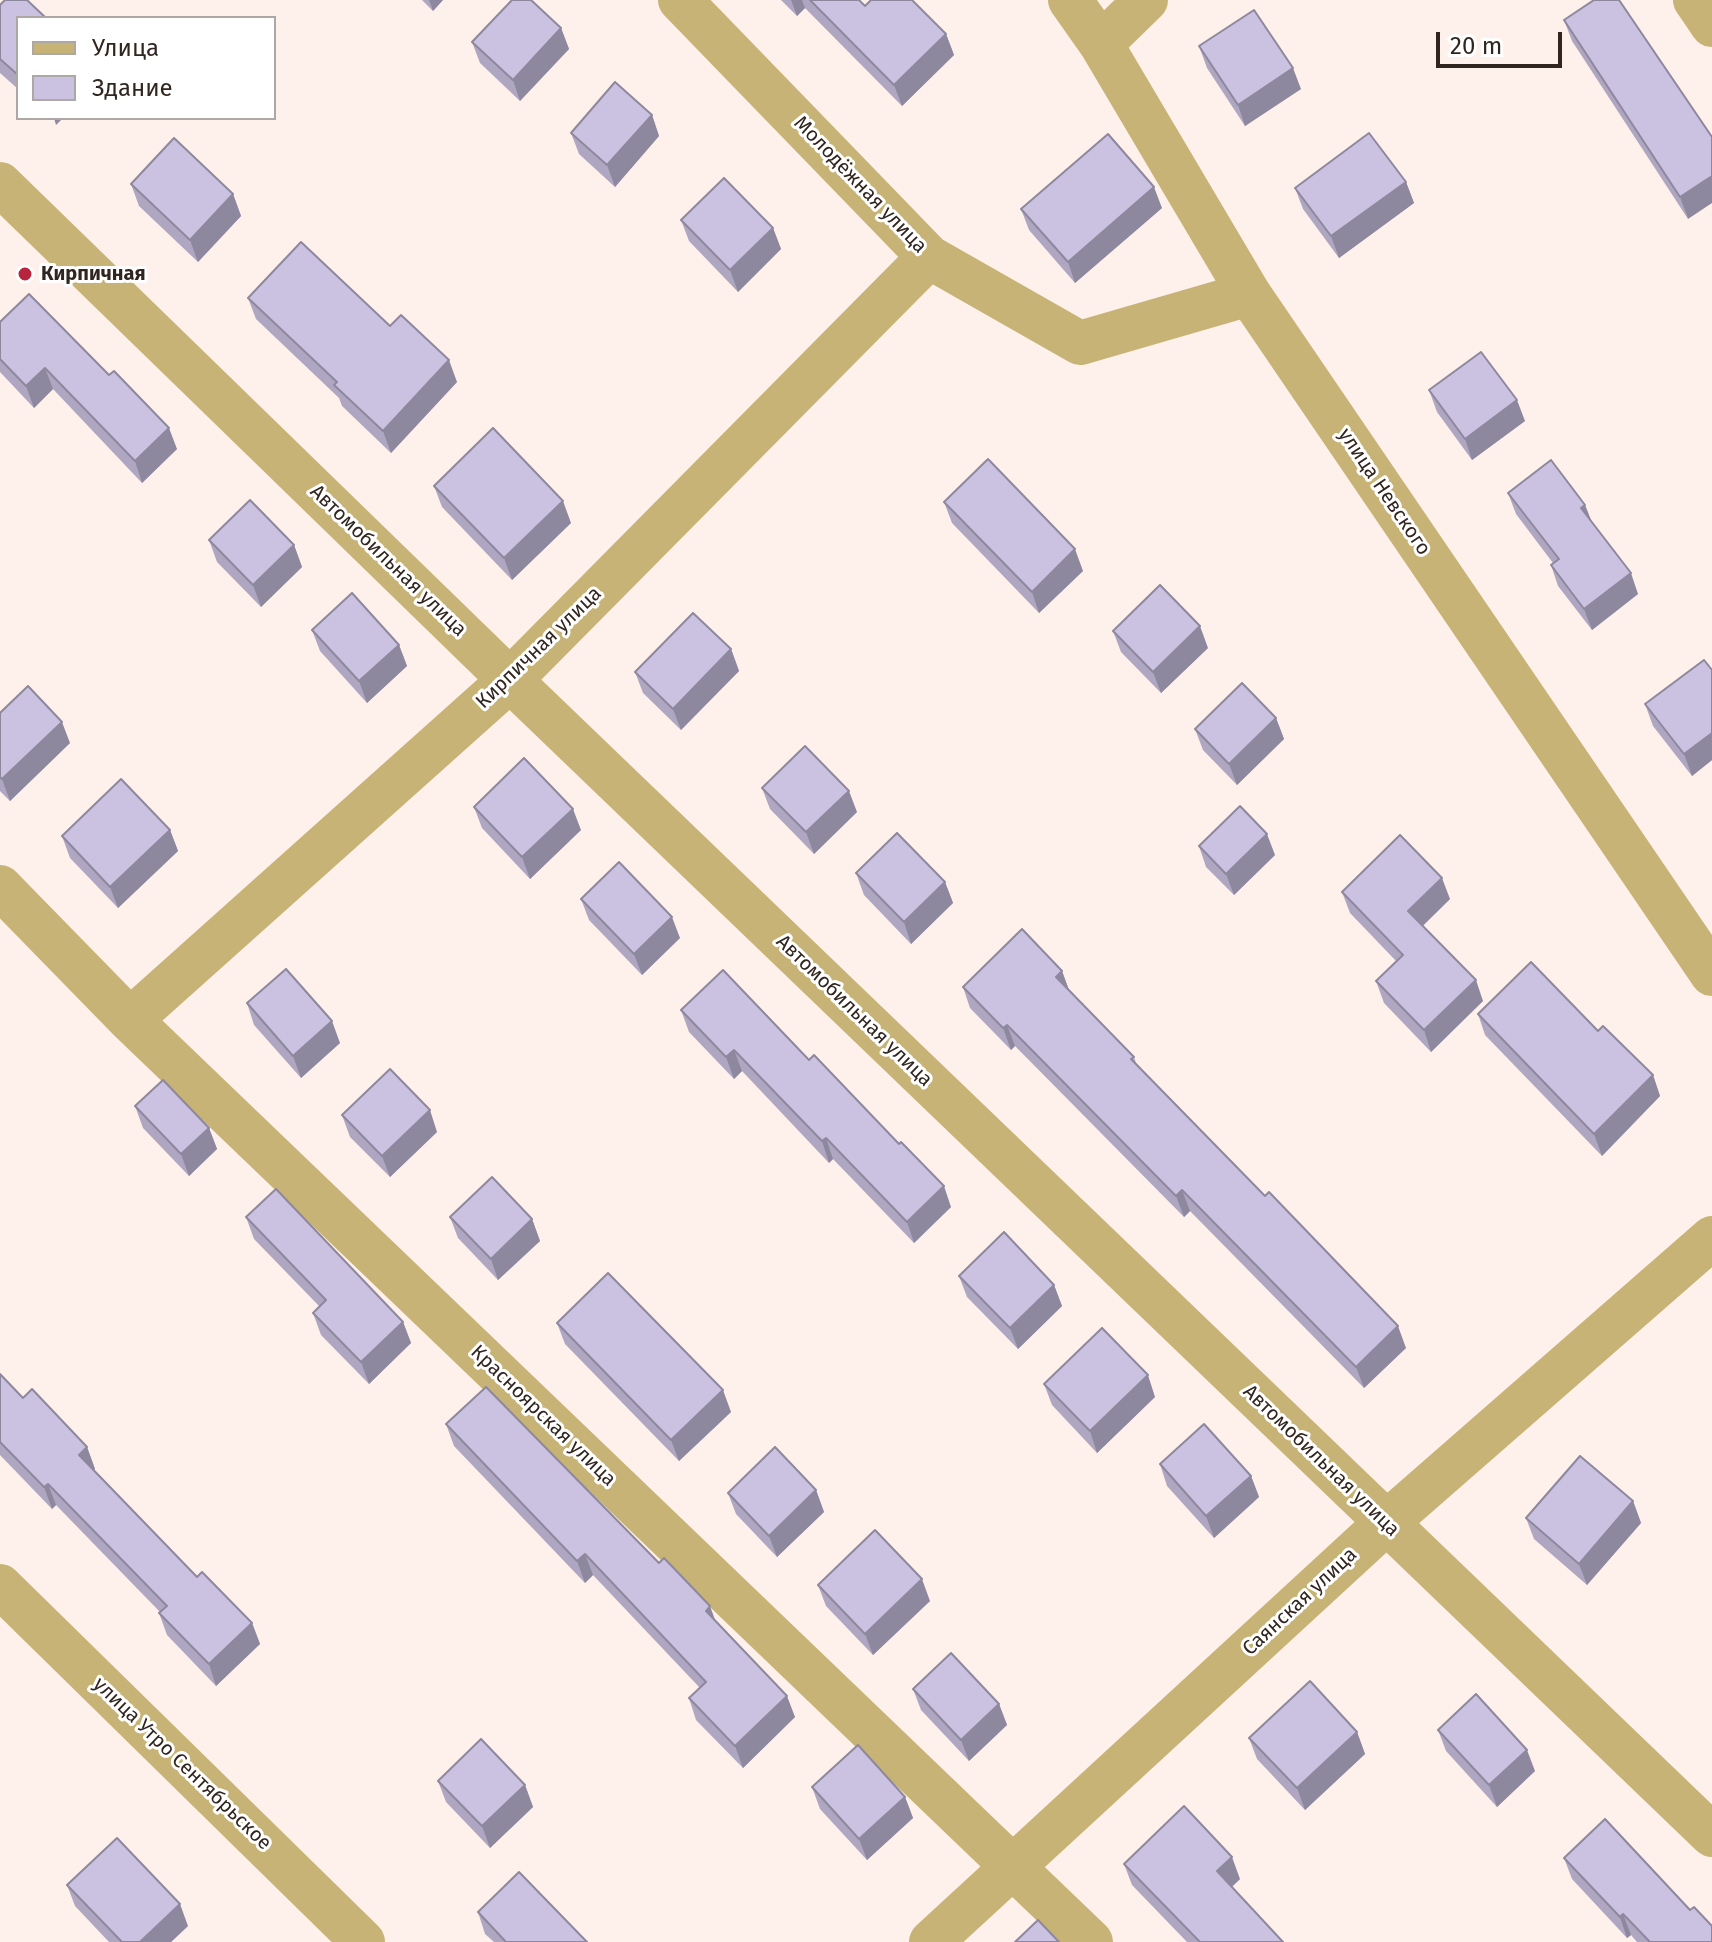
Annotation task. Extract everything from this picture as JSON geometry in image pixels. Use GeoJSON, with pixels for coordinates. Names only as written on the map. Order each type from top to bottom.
{"type":"FeatureCollection","features":[{"type":"Feature","properties":{"kind":"street","name":"Молодёжная улица"},"geometry":{"type":"LineString","coordinates":[[680,0],[929,257],[1080,343],[1249,294]]}},
{"type":"Feature","properties":{"kind":"street","name":"улица Невского"},"geometry":{"type":"LineString","coordinates":[[1070,0],[1101,44],[1249,294],[1712,974]]}},
{"type":"Feature","properties":{"kind":"street"},"geometry":{"type":"LineString","coordinates":[[1101,44],[1146,0]]}},
{"type":"Feature","properties":{"kind":"street"},"geometry":{"type":"LineString","coordinates":[[1695,0],[1712,25]]}},
{"type":"Feature","properties":{"kind":"street","name":"Автомобильная улица"},"geometry":{"type":"LineString","coordinates":[[0,184],[510,680],[1712,1835]]}},
{"type":"Feature","properties":{"kind":"street","name":"Кирпичная улица"},"geometry":{"type":"LineString","coordinates":[[130,1020],[510,680],[929,257]]}},
{"type":"Feature","properties":{"kind":"street","name":"Красноярская улица"},"geometry":{"type":"LineString","coordinates":[[0,887],[130,1020],[1091,1942]]}},
{"type":"Feature","properties":{"kind":"street","name":"Саянская улица"},"geometry":{"type":"LineString","coordinates":[[931,1942],[1386,1523],[1712,1238]]}},
{"type":"Feature","properties":{"kind":"street","name":"улица Утро Сентябрьское"},"geometry":{"type":"LineString","coordinates":[[0,1586],[363,1942]]}},
{"type":"Feature","properties":{"kind":"building"},"geometry":{"type":"Polygon","coordinates":[[[5,0],[27,0],[44,16],[16,16],[16,73],[0,59],[0,5],[5,0]]]}},
{"type":"Feature","properties":{"kind":"building"},"geometry":{"type":"Polygon","coordinates":[[[512,0],[531,0],[561,28],[513,80],[472,42],[512,0]]]}},
{"type":"Feature","properties":{"kind":"building"},"geometry":{"type":"Polygon","coordinates":[[[810,0],[859,0],[865,6],[871,0],[912,0],[946,34],[894,85],[810,0]]]}},
{"type":"Feature","properties":{"kind":"building"},"geometry":{"type":"Polygon","coordinates":[[[1594,0],[1619,0],[1712,137],[1712,176],[1680,197],[1564,20],[1594,0]]]}},
{"type":"Feature","properties":{"kind":"building"},"geometry":{"type":"Polygon","coordinates":[[[1254,10],[1293,68],[1238,105],[1199,46],[1254,10]]]}},
{"type":"Feature","properties":{"kind":"building"},"geometry":{"type":"Polygon","coordinates":[[[615,82],[652,115],[607,165],[571,133],[615,82]]]}},
{"type":"Feature","properties":{"kind":"building"},"geometry":{"type":"Polygon","coordinates":[[[1369,133],[1406,182],[1331,236],[1295,188],[1369,133]]]}},
{"type":"Feature","properties":{"kind":"building"},"geometry":{"type":"Polygon","coordinates":[[[1108,134],[1154,187],[1068,262],[1021,209],[1108,134]]]}},
{"type":"Feature","properties":{"kind":"building"},"geometry":{"type":"Polygon","coordinates":[[[174,138],[233,194],[190,240],[131,184],[174,138]]]}},
{"type":"Feature","properties":{"kind":"building"},"geometry":{"type":"Polygon","coordinates":[[[724,178],[773,228],[730,270],[681,220],[724,178]]]}},
{"type":"Feature","properties":{"kind":"building"},"geometry":{"type":"Polygon","coordinates":[[[301,242],[390,326],[401,315],[449,360],[383,431],[334,385],[337,382],[248,298],[301,242]]]}},
{"type":"Feature","properties":{"kind":"building"},"geometry":{"type":"Polygon","coordinates":[[[29,294],[109,375],[114,371],[169,428],[135,461],[45,368],[26,386],[0,359],[0,322],[29,294]]]}},
{"type":"Feature","properties":{"kind":"building"},"geometry":{"type":"Polygon","coordinates":[[[1481,352],[1517,400],[1465,439],[1429,390],[1481,352]]]}},
{"type":"Feature","properties":{"kind":"building"},"geometry":{"type":"Polygon","coordinates":[[[493,428],[563,501],[504,558],[434,486],[493,428]]]}},
{"type":"Feature","properties":{"kind":"building"},"geometry":{"type":"Polygon","coordinates":[[[988,459],[1075,549],[1032,592],[944,502],[988,459]]]}},
{"type":"Feature","properties":{"kind":"building"},"geometry":{"type":"Polygon","coordinates":[[[1551,460],[1585,505],[1581,508],[1631,573],[1584,609],[1551,565],[1559,559],[1508,493],[1551,460]]]}},
{"type":"Feature","properties":{"kind":"building"},"geometry":{"type":"Polygon","coordinates":[[[250,500],[294,545],[253,585],[209,540],[250,500]]]}},
{"type":"Feature","properties":{"kind":"building"},"geometry":{"type":"Polygon","coordinates":[[[1160,585],[1200,626],[1153,672],[1113,631],[1160,585]]]}},
{"type":"Feature","properties":{"kind":"building"},"geometry":{"type":"Polygon","coordinates":[[[352,593],[399,645],[359,681],[312,630],[352,593]]]}},
{"type":"Feature","properties":{"kind":"building"},"geometry":{"type":"Polygon","coordinates":[[[693,613],[731,649],[673,709],[635,672],[693,613]]]}},
{"type":"Feature","properties":{"kind":"building"},"geometry":{"type":"Polygon","coordinates":[[[1704,660],[1712,670],[1712,733],[1684,754],[1645,704],[1704,660]]]}},
{"type":"Feature","properties":{"kind":"building"},"geometry":{"type":"Polygon","coordinates":[[[1242,683],[1276,718],[1229,764],[1195,729],[1242,683]]]}},
{"type":"Feature","properties":{"kind":"building"},"geometry":{"type":"Polygon","coordinates":[[[28,686],[62,722],[2,779],[0,713],[28,686]]]}},
{"type":"Feature","properties":{"kind":"building"},"geometry":{"type":"Polygon","coordinates":[[[805,746],[849,791],[806,832],[762,788],[805,746]]]}},
{"type":"Feature","properties":{"kind":"building"},"geometry":{"type":"Polygon","coordinates":[[[524,758],[573,809],[522,857],[474,807],[524,758]]]}},
{"type":"Feature","properties":{"kind":"building"},"geometry":{"type":"Polygon","coordinates":[[[121,779],[170,830],[110,887],[62,836],[121,779]]]}},
{"type":"Feature","properties":{"kind":"building"},"geometry":{"type":"Polygon","coordinates":[[[1240,806],[1267,834],[1226,874],[1199,846],[1240,806]]]}},
{"type":"Feature","properties":{"kind":"building"},"geometry":{"type":"Polygon","coordinates":[[[897,833],[945,882],[904,922],[856,873],[897,833]]]}},
{"type":"Feature","properties":{"kind":"building"},"geometry":{"type":"Polygon","coordinates":[[[1400,835],[1442,878],[1408,911],[1476,980],[1424,1030],[1376,981],[1403,955],[1342,892],[1400,835]]]}},
{"type":"Feature","properties":{"kind":"building"},"geometry":{"type":"Polygon","coordinates":[[[619,862],[672,917],[634,954],[581,899],[619,862]]]}},
{"type":"Feature","properties":{"kind":"building"},"geometry":{"type":"Polygon","coordinates":[[[1022,929],[1062,971],[1056,977],[1134,1057],[1131,1059],[1265,1196],[1269,1192],[1398,1326],[1356,1367],[1182,1190],[1176,1196],[1007,1025],[1003,1028],[963,987],[1022,929]]]}},
{"type":"Feature","properties":{"kind":"building"},"geometry":{"type":"Polygon","coordinates":[[[1531,962],[1598,1031],[1603,1026],[1653,1075],[1594,1134],[1478,1014],[1531,962]]]}},
{"type":"Feature","properties":{"kind":"building"},"geometry":{"type":"Polygon","coordinates":[[[286,969],[332,1021],[293,1056],[247,1003],[286,969]]]}},
{"type":"Feature","properties":{"kind":"building"},"geometry":{"type":"Polygon","coordinates":[[[723,970],[809,1060],[814,1055],[944,1186],[907,1222],[826,1138],[822,1141],[734,1050],[726,1057],[681,1010],[723,970]]]}},
{"type":"Feature","properties":{"kind":"building"},"geometry":{"type":"Polygon","coordinates":[[[390,1069],[430,1110],[382,1156],[342,1115],[390,1069]]]}},
{"type":"Feature","properties":{"kind":"building"},"geometry":{"type":"Polygon","coordinates":[[[163,1080],[209,1128],[181,1154],[135,1106],[163,1080]]]}},
{"type":"Feature","properties":{"kind":"building"},"geometry":{"type":"Polygon","coordinates":[[[492,1177],[532,1219],[491,1259],[450,1217],[492,1177]]]}},
{"type":"Feature","properties":{"kind":"building"},"geometry":{"type":"Polygon","coordinates":[[[276,1189],[403,1322],[361,1362],[313,1313],[326,1300],[246,1217],[276,1189]]]}},
{"type":"Feature","properties":{"kind":"building"},"geometry":{"type":"Polygon","coordinates":[[[1004,1232],[1054,1285],[1010,1328],[959,1276],[1004,1232]]]}},
{"type":"Feature","properties":{"kind":"building"},"geometry":{"type":"Polygon","coordinates":[[[608,1273],[723,1390],[671,1440],[557,1323],[608,1273]]]}},
{"type":"Feature","properties":{"kind":"building"},"geometry":{"type":"Polygon","coordinates":[[[1102,1328],[1148,1375],[1090,1431],[1044,1384],[1102,1328]]]}},
{"type":"Feature","properties":{"kind":"building"},"geometry":{"type":"Polygon","coordinates":[[[0,1374],[23,1398],[32,1389],[87,1447],[79,1455],[197,1577],[202,1572],[252,1623],[209,1664],[159,1613],[167,1606],[48,1484],[44,1487],[0,1442],[0,1374]]]}},
{"type":"Feature","properties":{"kind":"building"},"geometry":{"type":"Polygon","coordinates":[[[486,1387],[659,1563],[664,1558],[710,1606],[706,1611],[787,1696],[735,1746],[689,1698],[706,1682],[585,1554],[577,1561],[446,1424],[486,1387]]]}},
{"type":"Feature","properties":{"kind":"building"},"geometry":{"type":"Polygon","coordinates":[[[1204,1424],[1251,1476],[1206,1516],[1160,1464],[1204,1424]]]}},
{"type":"Feature","properties":{"kind":"building"},"geometry":{"type":"Polygon","coordinates":[[[775,1447],[816,1490],[769,1536],[728,1493],[775,1447]]]}},
{"type":"Feature","properties":{"kind":"building"},"geometry":{"type":"Polygon","coordinates":[[[1580,1456],[1633,1501],[1579,1564],[1526,1518],[1580,1456]]]}},
{"type":"Feature","properties":{"kind":"building"},"geometry":{"type":"Polygon","coordinates":[[[875,1530],[922,1579],[865,1634],[818,1585],[875,1530]]]}},
{"type":"Feature","properties":{"kind":"building"},"geometry":{"type":"Polygon","coordinates":[[[951,1653],[999,1704],[961,1740],[913,1689],[951,1653]]]}},
{"type":"Feature","properties":{"kind":"building"},"geometry":{"type":"Polygon","coordinates":[[[1310,1681],[1357,1732],[1297,1788],[1249,1738],[1310,1681]]]}},
{"type":"Feature","properties":{"kind":"building"},"geometry":{"type":"Polygon","coordinates":[[[1476,1694],[1527,1750],[1489,1785],[1438,1730],[1476,1694]]]}},
{"type":"Feature","properties":{"kind":"building"},"geometry":{"type":"Polygon","coordinates":[[[481,1739],[525,1785],[482,1826],[438,1781],[481,1739]]]}},
{"type":"Feature","properties":{"kind":"building"},"geometry":{"type":"Polygon","coordinates":[[[858,1745],[905,1797],[859,1839],[812,1787],[858,1745]]]}},
{"type":"Feature","properties":{"kind":"building"},"geometry":{"type":"Polygon","coordinates":[[[1184,1806],[1232,1857],[1217,1871],[1283,1942],[1200,1942],[1124,1864],[1184,1806]]]}},
{"type":"Feature","properties":{"kind":"building"},"geometry":{"type":"Polygon","coordinates":[[[1605,1819],[1690,1910],[1694,1907],[1712,1926],[1712,1942],[1650,1942],[1623,1914],[1620,1917],[1564,1858],[1605,1819]]]}},
{"type":"Feature","properties":{"kind":"building"},"geometry":{"type":"Polygon","coordinates":[[[117,1838],[180,1904],[140,1942],[122,1942],[67,1885],[117,1838]]]}},
{"type":"Feature","properties":{"kind":"building"},"geometry":{"type":"Polygon","coordinates":[[[519,1872],[587,1942],[506,1942],[478,1912],[519,1872]]]}},
{"type":"Feature","properties":{"kind":"building"},"geometry":{"type":"Polygon","coordinates":[[[1038,1920],[1059,1942],[1015,1942],[1038,1920]]]}},
{"type":"Feature","properties":{"kind":"place","name":"Кирпичная"},"geometry":{"type":"Point","coordinates":[25,274]}}]}
